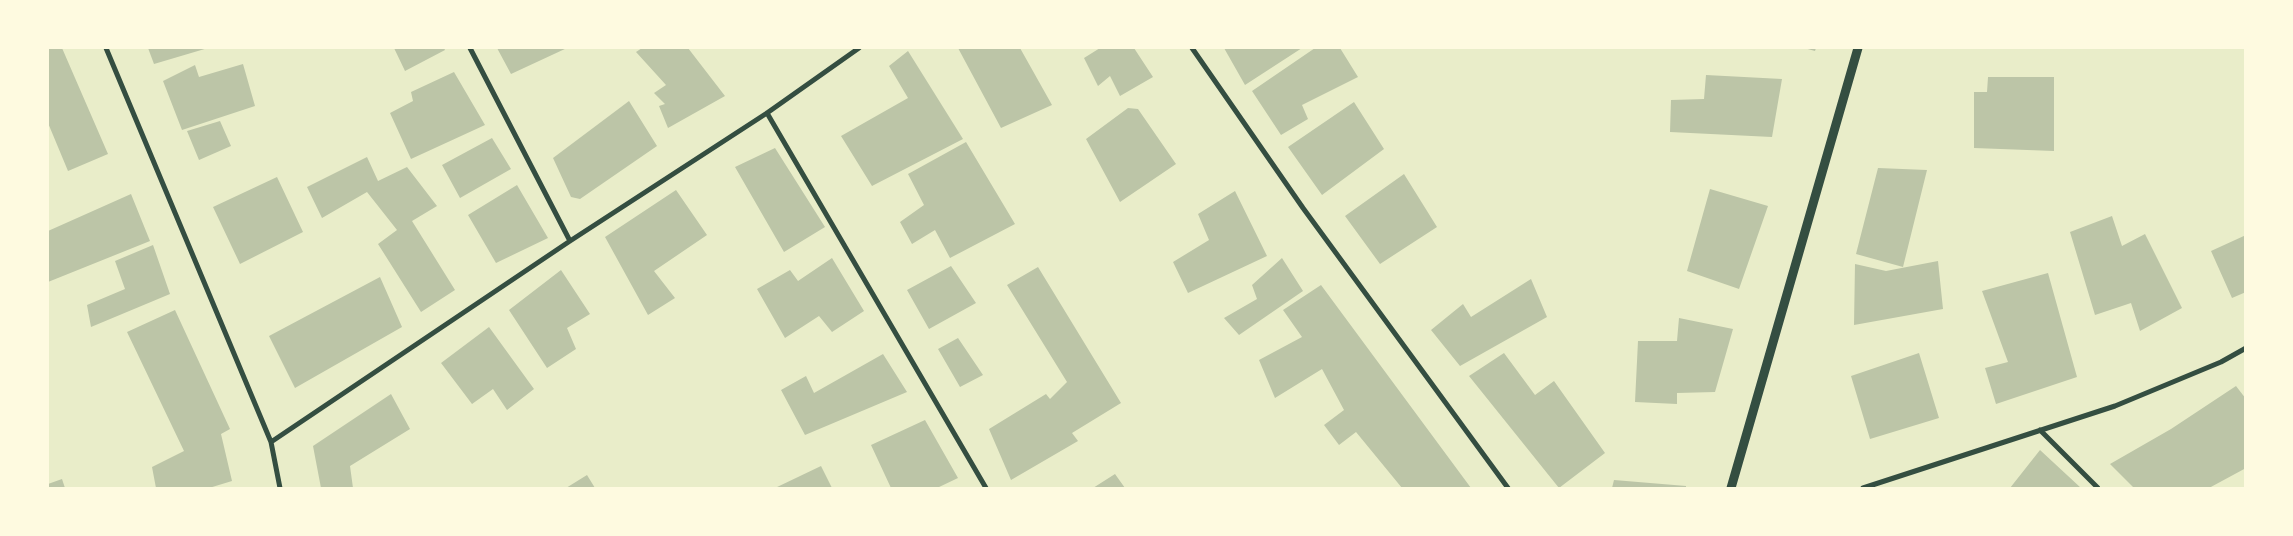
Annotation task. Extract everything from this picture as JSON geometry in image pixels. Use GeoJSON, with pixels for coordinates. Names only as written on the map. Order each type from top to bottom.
{"type":"FeatureCollection","features":[{"type":"Feature","properties":{"kind":"street"},"geometry":{"type":"LineString","coordinates":[[106,48],[271,442],[280,488]]}},
{"type":"Feature","properties":{"kind":"street"},"geometry":{"type":"LineString","coordinates":[[470,48],[570,242]]}},
{"type":"Feature","properties":{"kind":"street"},"geometry":{"type":"LineString","coordinates":[[271,442],[767,113],[859,48]]}},
{"type":"Feature","properties":{"kind":"street"},"geometry":{"type":"LineString","coordinates":[[1192,48],[1302,208],[1508,488]]}},
{"type":"Feature","properties":{"kind":"street"},"geometry":{"type":"LineString","coordinates":[[1731,488],[1858,48]]}},
{"type":"Feature","properties":{"kind":"street"},"geometry":{"type":"LineString","coordinates":[[767,113],[986,488]]}},
{"type":"Feature","properties":{"kind":"street"},"geometry":{"type":"LineString","coordinates":[[1864,488],[2115,406],[2221,362],[2246,348]]}},
{"type":"Feature","properties":{"kind":"street"},"geometry":{"type":"LineString","coordinates":[[2040,430],[2098,488]]}},
{"type":"Feature","properties":{"kind":"building"},"geometry":{"type":"Polygon","coordinates":[[[48,48],[62,48],[108,154],[68,171],[48,123],[48,48]]]}},
{"type":"Feature","properties":{"kind":"building"},"geometry":{"type":"Polygon","coordinates":[[[148,48],[208,48],[154,64],[148,48]]]}},
{"type":"Feature","properties":{"kind":"building"},"geometry":{"type":"Polygon","coordinates":[[[394,48],[444,48],[445,50],[405,71],[394,48]]]}},
{"type":"Feature","properties":{"kind":"building"},"geometry":{"type":"Polygon","coordinates":[[[497,48],[567,48],[511,74],[497,48]]]}},
{"type":"Feature","properties":{"kind":"building"},"geometry":{"type":"Polygon","coordinates":[[[642,48],[688,48],[725,96],[668,128],[659,106],[665,104],[654,93],[666,85],[636,52],[642,48]]]}},
{"type":"Feature","properties":{"kind":"building"},"geometry":{"type":"Polygon","coordinates":[[[958,48],[1020,48],[1052,105],[1001,128],[958,48]]]}},
{"type":"Feature","properties":{"kind":"building"},"geometry":{"type":"Polygon","coordinates":[[[1100,48],[1134,48],[1153,77],[1120,96],[1110,76],[1098,86],[1084,58],[1100,48]]]}},
{"type":"Feature","properties":{"kind":"building"},"geometry":{"type":"Polygon","coordinates":[[[1224,48],[1302,48],[1245,85],[1224,48]]]}},
{"type":"Feature","properties":{"kind":"building"},"geometry":{"type":"Polygon","coordinates":[[[1315,48],[1340,48],[1358,77],[1302,105],[1308,119],[1281,135],[1252,91],[1315,48]]]}},
{"type":"Feature","properties":{"kind":"building"},"geometry":{"type":"Polygon","coordinates":[[[1804,48],[1816,48],[1815,51],[1804,48]]]}},
{"type":"Feature","properties":{"kind":"building"},"geometry":{"type":"Polygon","coordinates":[[[908,51],[963,139],[872,186],[841,136],[908,98],[889,66],[908,51]]]}},
{"type":"Feature","properties":{"kind":"building"},"geometry":{"type":"Polygon","coordinates":[[[243,64],[255,106],[182,130],[163,81],[195,65],[199,77],[243,64]]]}},
{"type":"Feature","properties":{"kind":"building"},"geometry":{"type":"Polygon","coordinates":[[[454,72],[485,125],[411,159],[390,113],[413,101],[411,92],[454,72]]]}},
{"type":"Feature","properties":{"kind":"building"},"geometry":{"type":"Polygon","coordinates":[[[1706,75],[1782,79],[1772,137],[1670,132],[1671,100],[1704,99],[1706,75]]]}},
{"type":"Feature","properties":{"kind":"building"},"geometry":{"type":"Polygon","coordinates":[[[1988,77],[2054,77],[2054,151],[1974,148],[1974,92],[1987,92],[1988,77]]]}},
{"type":"Feature","properties":{"kind":"building"},"geometry":{"type":"Polygon","coordinates":[[[629,101],[657,146],[580,199],[571,197],[553,158],[629,101]]]}},
{"type":"Feature","properties":{"kind":"building"},"geometry":{"type":"Polygon","coordinates":[[[1354,102],[1384,149],[1322,195],[1288,147],[1354,102]]]}},
{"type":"Feature","properties":{"kind":"building"},"geometry":{"type":"Polygon","coordinates":[[[1128,108],[1138,109],[1176,164],[1120,202],[1086,139],[1128,108]]]}},
{"type":"Feature","properties":{"kind":"building"},"geometry":{"type":"Polygon","coordinates":[[[220,121],[231,146],[199,160],[187,131],[220,121]]]}},
{"type":"Feature","properties":{"kind":"building"},"geometry":{"type":"Polygon","coordinates":[[[492,138],[511,169],[460,198],[442,165],[492,138]]]}},
{"type":"Feature","properties":{"kind":"building"},"geometry":{"type":"Polygon","coordinates":[[[966,142],[1015,224],[950,258],[935,230],[912,244],[900,222],[924,205],[908,174],[966,142]]]}},
{"type":"Feature","properties":{"kind":"building"},"geometry":{"type":"Polygon","coordinates":[[[775,148],[825,227],[784,252],[735,167],[775,148]]]}},
{"type":"Feature","properties":{"kind":"building"},"geometry":{"type":"Polygon","coordinates":[[[367,157],[378,181],[407,167],[437,206],[412,221],[455,290],[421,312],[378,244],[397,230],[367,192],[322,218],[307,187],[367,157]]]}},
{"type":"Feature","properties":{"kind":"building"},"geometry":{"type":"Polygon","coordinates":[[[1878,168],[1927,170],[1903,267],[1856,254],[1878,168]]]}},
{"type":"Feature","properties":{"kind":"building"},"geometry":{"type":"Polygon","coordinates":[[[1404,174],[1437,227],[1380,264],[1345,216],[1404,174]]]}},
{"type":"Feature","properties":{"kind":"building"},"geometry":{"type":"Polygon","coordinates":[[[277,177],[303,232],[240,264],[213,207],[277,177]]]}},
{"type":"Feature","properties":{"kind":"building"},"geometry":{"type":"Polygon","coordinates":[[[517,185],[548,238],[496,263],[468,215],[517,185]]]}},
{"type":"Feature","properties":{"kind":"building"},"geometry":{"type":"Polygon","coordinates":[[[1710,189],[1768,206],[1739,289],[1687,271],[1710,189]]]}},
{"type":"Feature","properties":{"kind":"building"},"geometry":{"type":"Polygon","coordinates":[[[676,190],[707,235],[654,271],[675,298],[648,315],[605,237],[676,190]]]}},
{"type":"Feature","properties":{"kind":"building"},"geometry":{"type":"Polygon","coordinates":[[[1235,191],[1267,256],[1188,293],[1173,262],[1209,240],[1198,214],[1235,191]]]}},
{"type":"Feature","properties":{"kind":"building"},"geometry":{"type":"Polygon","coordinates":[[[131,194],[150,241],[48,282],[48,231],[131,194]]]}},
{"type":"Feature","properties":{"kind":"building"},"geometry":{"type":"Polygon","coordinates":[[[2112,216],[2122,246],[2145,234],[2182,308],[2140,331],[2131,303],[2095,315],[2070,232],[2112,216]]]}},
{"type":"Feature","properties":{"kind":"building"},"geometry":{"type":"Polygon","coordinates":[[[2246,235],[2246,292],[2232,298],[2211,251],[2246,235]]]}},
{"type":"Feature","properties":{"kind":"building"},"geometry":{"type":"Polygon","coordinates":[[[153,245],[170,294],[91,327],[87,305],[125,289],[115,261],[153,245]]]}},
{"type":"Feature","properties":{"kind":"building"},"geometry":{"type":"Polygon","coordinates":[[[832,258],[864,311],[832,332],[819,316],[785,338],[757,289],[790,270],[798,281],[832,258]]]}},
{"type":"Feature","properties":{"kind":"building"},"geometry":{"type":"Polygon","coordinates":[[[1282,258],[1303,291],[1239,335],[1224,318],[1257,299],[1252,285],[1282,258]]]}},
{"type":"Feature","properties":{"kind":"building"},"geometry":{"type":"Polygon","coordinates":[[[1938,261],[1943,309],[1854,325],[1855,264],[1886,271],[1938,261]]]}},
{"type":"Feature","properties":{"kind":"building"},"geometry":{"type":"Polygon","coordinates":[[[951,266],[976,303],[929,329],[907,290],[951,266]]]}},
{"type":"Feature","properties":{"kind":"building"},"geometry":{"type":"Polygon","coordinates":[[[1038,267],[1121,403],[1072,433],[1078,441],[1011,480],[989,429],[1046,394],[1050,399],[1067,382],[1007,285],[1038,267]]]}},
{"type":"Feature","properties":{"kind":"building"},"geometry":{"type":"Polygon","coordinates":[[[561,270],[590,314],[567,328],[576,349],[547,368],[509,310],[561,270]]]}},
{"type":"Feature","properties":{"kind":"building"},"geometry":{"type":"Polygon","coordinates":[[[2048,273],[2077,377],[1996,404],[1985,368],[2008,362],[1982,291],[2048,273]]]}},
{"type":"Feature","properties":{"kind":"building"},"geometry":{"type":"Polygon","coordinates":[[[380,277],[402,327],[295,388],[269,336],[380,277]]]}},
{"type":"Feature","properties":{"kind":"building"},"geometry":{"type":"Polygon","coordinates":[[[1531,279],[1547,317],[1460,366],[1431,330],[1463,304],[1471,317],[1531,279]]]}},
{"type":"Feature","properties":{"kind":"building"},"geometry":{"type":"Polygon","coordinates":[[[1321,285],[1471,488],[1402,488],[1356,432],[1339,445],[1324,425],[1344,410],[1322,369],[1275,398],[1259,360],[1302,337],[1283,310],[1321,285]]]}},
{"type":"Feature","properties":{"kind":"building"},"geometry":{"type":"Polygon","coordinates":[[[175,310],[230,429],[221,434],[232,481],[209,488],[156,488],[152,467],[184,451],[127,332],[175,310]]]}},
{"type":"Feature","properties":{"kind":"building"},"geometry":{"type":"Polygon","coordinates":[[[1679,318],[1733,329],[1715,392],[1677,393],[1677,404],[1635,402],[1638,341],[1677,341],[1679,318]]]}},
{"type":"Feature","properties":{"kind":"building"},"geometry":{"type":"Polygon","coordinates":[[[489,327],[534,389],[507,410],[493,389],[472,404],[441,363],[489,327]]]}},
{"type":"Feature","properties":{"kind":"building"},"geometry":{"type":"Polygon","coordinates":[[[958,338],[983,375],[960,387],[938,349],[958,338]]]}},
{"type":"Feature","properties":{"kind":"building"},"geometry":{"type":"Polygon","coordinates":[[[1504,353],[1535,395],[1554,381],[1605,453],[1559,488],[1469,376],[1504,353]]]}},
{"type":"Feature","properties":{"kind":"building"},"geometry":{"type":"Polygon","coordinates":[[[1919,353],[1939,418],[1870,439],[1851,376],[1919,353]]]}},
{"type":"Feature","properties":{"kind":"building"},"geometry":{"type":"Polygon","coordinates":[[[883,354],[907,392],[805,435],[781,390],[806,376],[814,393],[883,354]]]}},
{"type":"Feature","properties":{"kind":"building"},"geometry":{"type":"Polygon","coordinates":[[[2236,386],[2246,399],[2246,468],[2209,488],[2134,488],[2110,464],[2171,429],[2236,386]]]}},
{"type":"Feature","properties":{"kind":"building"},"geometry":{"type":"Polygon","coordinates":[[[391,394],[410,429],[350,466],[353,488],[321,488],[313,446],[391,394]]]}},
{"type":"Feature","properties":{"kind":"building"},"geometry":{"type":"Polygon","coordinates":[[[925,420],[958,478],[937,488],[891,488],[871,445],[925,420]]]}},
{"type":"Feature","properties":{"kind":"building"},"geometry":{"type":"Polygon","coordinates":[[[2040,450],[2081,488],[2010,488],[2040,450]]]}},
{"type":"Feature","properties":{"kind":"building"},"geometry":{"type":"Polygon","coordinates":[[[821,466],[832,488],[775,488],[821,466]]]}},
{"type":"Feature","properties":{"kind":"building"},"geometry":{"type":"Polygon","coordinates":[[[1115,474],[1125,488],[1093,488],[1115,474]]]}},
{"type":"Feature","properties":{"kind":"building"},"geometry":{"type":"Polygon","coordinates":[[[587,475],[595,488],[566,488],[587,475]]]}},
{"type":"Feature","properties":{"kind":"building"},"geometry":{"type":"Polygon","coordinates":[[[62,479],[65,488],[48,488],[48,484],[62,479]]]}},
{"type":"Feature","properties":{"kind":"building"},"geometry":{"type":"Polygon","coordinates":[[[1614,480],[1686,486],[1686,488],[1612,488],[1614,480]]]}}]}
